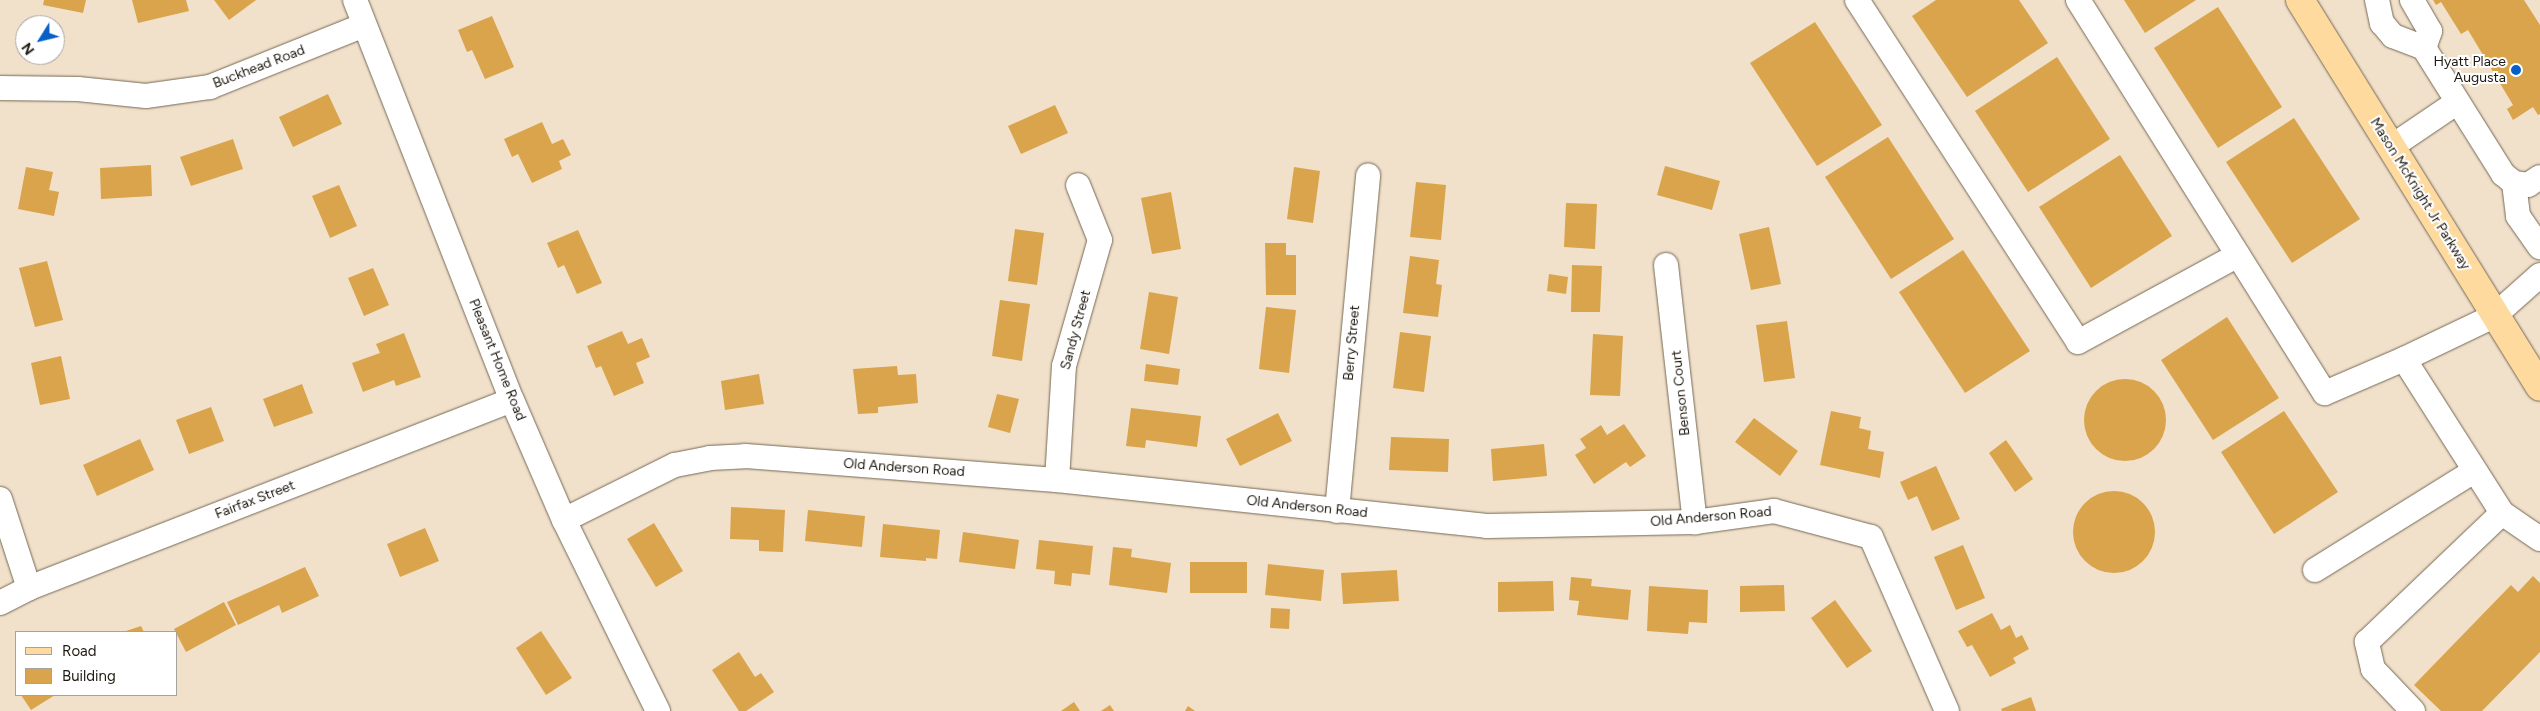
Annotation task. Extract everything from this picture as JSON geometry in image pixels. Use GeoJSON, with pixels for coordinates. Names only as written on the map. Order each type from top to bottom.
{"type":"FeatureCollection","features":[{"type":"Feature","properties":{"kind":"main road","name":"Mason McKnight Jr Parkway"},"geometry":{"type":"LineString","coordinates":[[2300,0],[2494,316],[2540,387]]}},
{"type":"Feature","properties":{"kind":"street","name":"Pleasant Home Road"},"geometry":{"type":"LineString","coordinates":[[355,0],[512,400],[564,520],[658,711]]}},
{"type":"Feature","properties":{"kind":"street"},"geometry":{"type":"LineString","coordinates":[[1857,0],[2078,342],[2238,255]]}},
{"type":"Feature","properties":{"kind":"street"},"geometry":{"type":"LineString","coordinates":[[2078,0],[2324,393],[2404,359],[2494,316],[2540,275]]}},
{"type":"Feature","properties":{"kind":"street"},"geometry":{"type":"LineString","coordinates":[[2377,0],[2382,23],[2393,36],[2424,48],[2456,103],[2503,174],[2514,183],[2528,185],[2540,177]]}},
{"type":"Feature","properties":{"kind":"street"},"geometry":{"type":"LineString","coordinates":[[2412,0],[2430,32],[2424,48]]}},
{"type":"Feature","properties":{"kind":"street","name":"Buckhead Road"},"geometry":{"type":"LineString","coordinates":[[0,88],[78,89],[146,96],[210,87],[364,25]]}},
{"type":"Feature","properties":{"kind":"street"},"geometry":{"type":"LineString","coordinates":[[2391,147],[2456,103]]}},
{"type":"Feature","properties":{"kind":"street","name":"Berry Street"},"geometry":{"type":"LineString","coordinates":[[1336,511],[1368,175]]}},
{"type":"Feature","properties":{"kind":"street"},"geometry":{"type":"LineString","coordinates":[[2514,183],[2518,216],[2540,247]]}},
{"type":"Feature","properties":{"kind":"street","name":"Sandy Street"},"geometry":{"type":"LineString","coordinates":[[1057,480],[1064,366],[1100,240],[1078,185]]}},
{"type":"Feature","properties":{"kind":"street","name":"Benson Court"},"geometry":{"type":"LineString","coordinates":[[1666,265],[1695,522]]}},
{"type":"Feature","properties":{"kind":"street"},"geometry":{"type":"LineString","coordinates":[[2404,359],[2502,513],[2540,539]]}},
{"type":"Feature","properties":{"kind":"street","name":"Fairfax Street"},"geometry":{"type":"LineString","coordinates":[[0,603],[29,588],[512,400]]}},
{"type":"Feature","properties":{"kind":"street","name":"Old Anderson Road"},"geometry":{"type":"LineString","coordinates":[[564,520],[675,465],[710,458],[745,456],[1057,480],[1487,526],[1695,522],[1774,511],[1871,537],[1947,711]]}},
{"type":"Feature","properties":{"kind":"street"},"geometry":{"type":"LineString","coordinates":[[2315,570],[2474,471]]}},
{"type":"Feature","properties":{"kind":"street"},"geometry":{"type":"LineString","coordinates":[[0,500],[29,588]]}},
{"type":"Feature","properties":{"kind":"street"},"geometry":{"type":"LineString","coordinates":[[2412,711],[2373,669],[2367,642],[2502,513]]}},
{"type":"Feature","properties":{"kind":"building"},"geometry":{"type":"Polygon","coordinates":[[[44,0],[86,0],[83,13],[43,5],[44,0]]]}},
{"type":"Feature","properties":{"kind":"building"},"geometry":{"type":"Polygon","coordinates":[[[132,0],[186,0],[189,11],[138,23],[132,0]]]}},
{"type":"Feature","properties":{"kind":"building"},"geometry":{"type":"Polygon","coordinates":[[[214,0],[256,0],[229,20],[214,0]]]}},
{"type":"Feature","properties":{"kind":"building"},"geometry":{"type":"Polygon","coordinates":[[[1936,0],[2019,0],[2048,43],[1967,97],[1912,16],[1936,0]]]}},
{"type":"Feature","properties":{"kind":"building"},"geometry":{"type":"Polygon","coordinates":[[[2124,0],[2196,0],[2145,33],[2124,0]]]}},
{"type":"Feature","properties":{"kind":"building","name":"Hyatt Place Augusta"},"geometry":{"type":"Polygon","coordinates":[[[2433,0],[2524,0],[2540,25],[2540,114],[2538,115],[2533,107],[2513,120],[2507,109],[2513,105],[2468,30],[2461,34],[2441,2],[2436,5],[2433,0]]]}},
{"type":"Feature","properties":{"kind":"building"},"geometry":{"type":"Polygon","coordinates":[[[2218,7],[2282,107],[2218,148],[2154,48],[2218,7]]]}},
{"type":"Feature","properties":{"kind":"building"},"geometry":{"type":"Polygon","coordinates":[[[492,16],[514,67],[485,79],[472,50],[467,52],[458,30],[492,16]]]}},
{"type":"Feature","properties":{"kind":"building"},"geometry":{"type":"Polygon","coordinates":[[[1815,22],[1882,125],[1817,166],[1750,63],[1815,22]]]}},
{"type":"Feature","properties":{"kind":"building"},"geometry":{"type":"Polygon","coordinates":[[[2057,57],[2110,139],[2028,192],[1975,111],[2057,57]]]}},
{"type":"Feature","properties":{"kind":"building"},"geometry":{"type":"Polygon","coordinates":[[[328,94],[342,124],[293,147],[279,117],[328,94]]]}},
{"type":"Feature","properties":{"kind":"building"},"geometry":{"type":"Polygon","coordinates":[[[1055,105],[1068,133],[1021,154],[1008,126],[1055,105]]]}},
{"type":"Feature","properties":{"kind":"building"},"geometry":{"type":"Polygon","coordinates":[[[2294,118],[2360,219],[2292,263],[2226,162],[2294,118]]]}},
{"type":"Feature","properties":{"kind":"building"},"geometry":{"type":"Polygon","coordinates":[[[542,122],[552,144],[563,139],[571,155],[559,161],[562,169],[532,183],[518,154],[512,157],[504,139],[542,122]]]}},
{"type":"Feature","properties":{"kind":"building"},"geometry":{"type":"Polygon","coordinates":[[[1888,137],[1954,239],[1891,279],[1825,177],[1888,137]]]}},
{"type":"Feature","properties":{"kind":"building"},"geometry":{"type":"Polygon","coordinates":[[[233,139],[243,169],[191,186],[180,157],[233,139]]]}},
{"type":"Feature","properties":{"kind":"building"},"geometry":{"type":"Polygon","coordinates":[[[2120,155],[2172,236],[2091,288],[2039,207],[2120,155]]]}},
{"type":"Feature","properties":{"kind":"building"},"geometry":{"type":"Polygon","coordinates":[[[151,165],[152,196],[101,199],[100,168],[151,165]]]}},
{"type":"Feature","properties":{"kind":"building"},"geometry":{"type":"Polygon","coordinates":[[[1665,166],[1720,181],[1712,210],[1657,195],[1665,166]]]}},
{"type":"Feature","properties":{"kind":"building"},"geometry":{"type":"Polygon","coordinates":[[[26,167],[53,172],[49,190],[59,192],[54,216],[18,209],[26,167]]]}},
{"type":"Feature","properties":{"kind":"building"},"geometry":{"type":"Polygon","coordinates":[[[1294,167],[1320,171],[1313,223],[1287,219],[1294,167]]]}},
{"type":"Feature","properties":{"kind":"building"},"geometry":{"type":"Polygon","coordinates":[[[1416,182],[1446,185],[1441,240],[1410,237],[1416,182]]]}},
{"type":"Feature","properties":{"kind":"building"},"geometry":{"type":"Polygon","coordinates":[[[339,185],[357,226],[330,238],[312,196],[339,185]]]}},
{"type":"Feature","properties":{"kind":"building"},"geometry":{"type":"Polygon","coordinates":[[[1171,192],[1181,249],[1152,254],[1141,198],[1171,192]]]}},
{"type":"Feature","properties":{"kind":"building"},"geometry":{"type":"Polygon","coordinates":[[[1566,203],[1597,204],[1595,249],[1564,247],[1566,203]]]}},
{"type":"Feature","properties":{"kind":"building"},"geometry":{"type":"Polygon","coordinates":[[[1769,227],[1781,284],[1751,290],[1739,234],[1769,227]]]}},
{"type":"Feature","properties":{"kind":"building"},"geometry":{"type":"Polygon","coordinates":[[[1015,229],[1044,233],[1037,285],[1008,281],[1015,229]]]}},
{"type":"Feature","properties":{"kind":"building"},"geometry":{"type":"Polygon","coordinates":[[[578,230],[602,283],[577,294],[564,265],[558,268],[547,243],[578,230]]]}},
{"type":"Feature","properties":{"kind":"building"},"geometry":{"type":"Polygon","coordinates":[[[1265,243],[1286,243],[1286,255],[1296,255],[1296,295],[1266,295],[1265,243]]]}},
{"type":"Feature","properties":{"kind":"building"},"geometry":{"type":"Polygon","coordinates":[[[1963,250],[2030,351],[1965,393],[1899,292],[1963,250]]]}},
{"type":"Feature","properties":{"kind":"building"},"geometry":{"type":"Polygon","coordinates":[[[1410,256],[1439,260],[1436,284],[1442,285],[1438,317],[1403,313],[1410,256]]]}},
{"type":"Feature","properties":{"kind":"building"},"geometry":{"type":"Polygon","coordinates":[[[47,261],[63,320],[35,327],[19,268],[47,261]]]}},
{"type":"Feature","properties":{"kind":"building"},"geometry":{"type":"Polygon","coordinates":[[[1572,265],[1602,266],[1600,312],[1571,312],[1572,265]]]}},
{"type":"Feature","properties":{"kind":"building"},"geometry":{"type":"Polygon","coordinates":[[[373,268],[389,305],[364,316],[348,278],[373,268]]]}},
{"type":"Feature","properties":{"kind":"building"},"geometry":{"type":"Polygon","coordinates":[[[1549,274],[1568,277],[1566,294],[1547,291],[1549,274]]]}},
{"type":"Feature","properties":{"kind":"building"},"geometry":{"type":"Polygon","coordinates":[[[1149,292],[1178,297],[1169,354],[1140,349],[1149,292]]]}},
{"type":"Feature","properties":{"kind":"building"},"geometry":{"type":"Polygon","coordinates":[[[1000,300],[1030,304],[1022,361],[992,356],[1000,300]]]}},
{"type":"Feature","properties":{"kind":"building"},"geometry":{"type":"Polygon","coordinates":[[[1266,307],[1296,310],[1289,373],[1259,369],[1266,307]]]}},
{"type":"Feature","properties":{"kind":"building"},"geometry":{"type":"Polygon","coordinates":[[[2227,317],[2279,398],[2213,440],[2161,360],[2227,317]]]}},
{"type":"Feature","properties":{"kind":"building"},"geometry":{"type":"Polygon","coordinates":[[[1787,321],[1795,378],[1764,382],[1756,325],[1787,321]]]}},
{"type":"Feature","properties":{"kind":"building"},"geometry":{"type":"Polygon","coordinates":[[[622,331],[628,344],[642,338],[650,357],[636,363],[644,383],[614,396],[601,366],[596,368],[587,346],[622,331]]]}},
{"type":"Feature","properties":{"kind":"building"},"geometry":{"type":"Polygon","coordinates":[[[1400,332],[1431,336],[1424,392],[1393,388],[1400,332]]]}},
{"type":"Feature","properties":{"kind":"building"},"geometry":{"type":"Polygon","coordinates":[[[404,333],[421,377],[396,386],[394,380],[363,392],[352,363],[380,353],[376,344],[404,333]]]}},
{"type":"Feature","properties":{"kind":"building"},"geometry":{"type":"Polygon","coordinates":[[[1593,334],[1623,336],[1620,396],[1590,395],[1593,334]]]}},
{"type":"Feature","properties":{"kind":"building"},"geometry":{"type":"Polygon","coordinates":[[[61,356],[70,399],[40,405],[31,363],[61,356]]]}},
{"type":"Feature","properties":{"kind":"building"},"geometry":{"type":"Polygon","coordinates":[[[1146,364],[1180,369],[1178,385],[1144,381],[1146,364]]]}},
{"type":"Feature","properties":{"kind":"building"},"geometry":{"type":"Polygon","coordinates":[[[897,366],[898,375],[916,374],[918,403],[878,407],[878,413],[858,414],[853,369],[897,366]]]}},
{"type":"Feature","properties":{"kind":"building"},"geometry":{"type":"Polygon","coordinates":[[[759,374],[764,404],[725,410],[721,381],[759,374]]]}},
{"type":"Feature","properties":{"kind":"building"},"geometry":{"type":"Polygon","coordinates":[[[2125,379],[2141,382],[2154,391],[2163,404],[2166,420],[2163,436],[2154,449],[2141,458],[2125,461],[2109,458],[2096,449],[2087,436],[2084,420],[2087,404],[2096,391],[2109,382],[2125,379]]]}},
{"type":"Feature","properties":{"kind":"building"},"geometry":{"type":"Polygon","coordinates":[[[302,384],[313,413],[274,427],[263,399],[302,384]]]}},
{"type":"Feature","properties":{"kind":"building"},"geometry":{"type":"Polygon","coordinates":[[[997,394],[1019,399],[1010,433],[988,427],[997,394]]]}},
{"type":"Feature","properties":{"kind":"building"},"geometry":{"type":"Polygon","coordinates":[[[211,407],[224,441],[189,454],[176,420],[211,407]]]}},
{"type":"Feature","properties":{"kind":"building"},"geometry":{"type":"Polygon","coordinates":[[[1131,408],[1201,416],[1197,447],[1146,440],[1145,448],[1126,446],[1131,408]]]}},
{"type":"Feature","properties":{"kind":"building"},"geometry":{"type":"Polygon","coordinates":[[[1831,411],[1861,417],[1859,428],[1871,431],[1868,449],[1884,452],[1880,478],[1820,465],[1831,411]]]}},
{"type":"Feature","properties":{"kind":"building"},"geometry":{"type":"Polygon","coordinates":[[[2284,411],[2338,492],[2274,534],[2221,452],[2284,411]]]}},
{"type":"Feature","properties":{"kind":"building"},"geometry":{"type":"Polygon","coordinates":[[[1278,413],[1292,441],[1240,466],[1226,439],[1278,413]]]}},
{"type":"Feature","properties":{"kind":"building"},"geometry":{"type":"Polygon","coordinates":[[[1754,418],[1798,451],[1780,476],[1735,442],[1754,418]]]}},
{"type":"Feature","properties":{"kind":"building"},"geometry":{"type":"Polygon","coordinates":[[[1624,424],[1646,456],[1630,467],[1626,462],[1594,484],[1575,455],[1586,448],[1580,439],[1601,425],[1607,435],[1624,424]]]}},
{"type":"Feature","properties":{"kind":"building"},"geometry":{"type":"Polygon","coordinates":[[[1391,437],[1449,439],[1448,472],[1389,470],[1391,437]]]}},
{"type":"Feature","properties":{"kind":"building"},"geometry":{"type":"Polygon","coordinates":[[[140,439],[154,470],[97,496],[83,465],[140,439]]]}},
{"type":"Feature","properties":{"kind":"building"},"geometry":{"type":"Polygon","coordinates":[[[2006,440],[2033,479],[2015,492],[1989,453],[2006,440]]]}},
{"type":"Feature","properties":{"kind":"building"},"geometry":{"type":"Polygon","coordinates":[[[1544,444],[1547,476],[1493,481],[1491,449],[1544,444]]]}},
{"type":"Feature","properties":{"kind":"building"},"geometry":{"type":"Polygon","coordinates":[[[1936,466],[1960,519],[1932,531],[1917,496],[1908,500],[1900,482],[1936,466]]]}},
{"type":"Feature","properties":{"kind":"building"},"geometry":{"type":"Polygon","coordinates":[[[2114,491],[2130,494],[2143,503],[2152,516],[2155,532],[2152,548],[2143,561],[2130,570],[2114,573],[2098,570],[2085,561],[2076,548],[2073,532],[2076,516],[2085,503],[2098,494],[2114,491]]]}},
{"type":"Feature","properties":{"kind":"building"},"geometry":{"type":"Polygon","coordinates":[[[731,507],[785,510],[783,552],[759,551],[759,540],[730,539],[731,507]]]}},
{"type":"Feature","properties":{"kind":"building"},"geometry":{"type":"Polygon","coordinates":[[[808,510],[865,516],[862,547],[805,541],[808,510]]]}},
{"type":"Feature","properties":{"kind":"building"},"geometry":{"type":"Polygon","coordinates":[[[654,523],[683,571],[656,587],[627,539],[654,523]]]}},
{"type":"Feature","properties":{"kind":"building"},"geometry":{"type":"Polygon","coordinates":[[[883,524],[940,530],[937,559],[926,558],[926,561],[880,557],[883,524]]]}},
{"type":"Feature","properties":{"kind":"building"},"geometry":{"type":"Polygon","coordinates":[[[425,528],[439,561],[400,577],[387,544],[425,528]]]}},
{"type":"Feature","properties":{"kind":"building"},"geometry":{"type":"Polygon","coordinates":[[[963,532],[1019,540],[1015,569],[959,562],[963,532]]]}},
{"type":"Feature","properties":{"kind":"building"},"geometry":{"type":"Polygon","coordinates":[[[1039,540],[1093,546],[1090,575],[1072,573],[1071,586],[1054,584],[1055,571],[1036,569],[1039,540]]]}},
{"type":"Feature","properties":{"kind":"building"},"geometry":{"type":"Polygon","coordinates":[[[1963,545],[1985,598],[1956,610],[1934,557],[1963,545]]]}},
{"type":"Feature","properties":{"kind":"building"},"geometry":{"type":"Polygon","coordinates":[[[1113,547],[1132,549],[1131,557],[1171,563],[1167,593],[1109,585],[1113,547]]]}},
{"type":"Feature","properties":{"kind":"building"},"geometry":{"type":"Polygon","coordinates":[[[1190,562],[1247,562],[1247,593],[1190,593],[1190,562]]]}},
{"type":"Feature","properties":{"kind":"building"},"geometry":{"type":"Polygon","coordinates":[[[1268,564],[1324,570],[1321,601],[1265,595],[1268,564]]]}},
{"type":"Feature","properties":{"kind":"building"},"geometry":{"type":"Polygon","coordinates":[[[305,567],[319,596],[282,613],[279,605],[238,625],[227,602],[305,567]]]}},
{"type":"Feature","properties":{"kind":"building"},"geometry":{"type":"Polygon","coordinates":[[[1397,570],[1399,601],[1343,604],[1341,573],[1397,570]]]}},
{"type":"Feature","properties":{"kind":"building"},"geometry":{"type":"Polygon","coordinates":[[[2533,576],[2540,583],[2540,652],[2482,711],[2441,711],[2414,685],[2511,585],[2518,592],[2533,576]]]}},
{"type":"Feature","properties":{"kind":"building"},"geometry":{"type":"Polygon","coordinates":[[[1571,577],[1592,579],[1591,586],[1631,590],[1628,620],[1577,615],[1579,601],[1569,600],[1571,577]]]}},
{"type":"Feature","properties":{"kind":"building"},"geometry":{"type":"Polygon","coordinates":[[[1553,581],[1554,611],[1498,612],[1498,582],[1553,581]]]}},
{"type":"Feature","properties":{"kind":"building"},"geometry":{"type":"Polygon","coordinates":[[[1784,585],[1785,611],[1740,612],[1740,586],[1784,585]]]}},
{"type":"Feature","properties":{"kind":"building"},"geometry":{"type":"Polygon","coordinates":[[[1649,586],[1708,590],[1707,623],[1689,622],[1688,634],[1647,631],[1649,586]]]}},
{"type":"Feature","properties":{"kind":"building"},"geometry":{"type":"Polygon","coordinates":[[[1835,600],[1872,651],[1847,668],[1811,618],[1835,600]]]}},
{"type":"Feature","properties":{"kind":"building"},"geometry":{"type":"Polygon","coordinates":[[[224,602],[236,625],[186,652],[178,637],[178,631],[174,629],[224,602]]]}},
{"type":"Feature","properties":{"kind":"building"},"geometry":{"type":"Polygon","coordinates":[[[1271,608],[1290,609],[1289,629],[1270,628],[1271,608]]]}},
{"type":"Feature","properties":{"kind":"building"},"geometry":{"type":"Polygon","coordinates":[[[1992,613],[2001,630],[2010,625],[2016,638],[2022,635],[2029,649],[2013,658],[2016,663],[1990,677],[1972,645],[1967,647],[1958,631],[1992,613]]]}},
{"type":"Feature","properties":{"kind":"building"},"geometry":{"type":"Polygon","coordinates":[[[141,626],[144,631],[126,631],[141,626]]]}},
{"type":"Feature","properties":{"kind":"building"},"geometry":{"type":"Polygon","coordinates":[[[541,631],[572,678],[546,695],[516,648],[541,631]]]}},
{"type":"Feature","properties":{"kind":"building"},"geometry":{"type":"Polygon","coordinates":[[[739,652],[755,677],[761,673],[774,692],[746,711],[739,711],[712,670],[739,652]]]}},
{"type":"Feature","properties":{"kind":"building"},"geometry":{"type":"Polygon","coordinates":[[[22,696],[53,696],[31,710],[22,696]]]}},
{"type":"Feature","properties":{"kind":"building"},"geometry":{"type":"Polygon","coordinates":[[[2031,697],[2036,711],[2002,711],[2001,709],[2031,697]]]}},
{"type":"Feature","properties":{"kind":"building"},"geometry":{"type":"Polygon","coordinates":[[[1074,702],[1080,711],[1061,711],[1074,702]]]}},
{"type":"Feature","properties":{"kind":"building"},"geometry":{"type":"Polygon","coordinates":[[[1110,705],[1114,711],[1101,711],[1110,705]]]}},
{"type":"Feature","properties":{"kind":"building"},"geometry":{"type":"Polygon","coordinates":[[[1188,706],[1195,711],[1185,711],[1188,706]]]}},
{"type":"Feature","properties":{"kind":"place","name":"Hyatt Place Augusta"},"geometry":{"type":"Point","coordinates":[2516,70]}}]}
